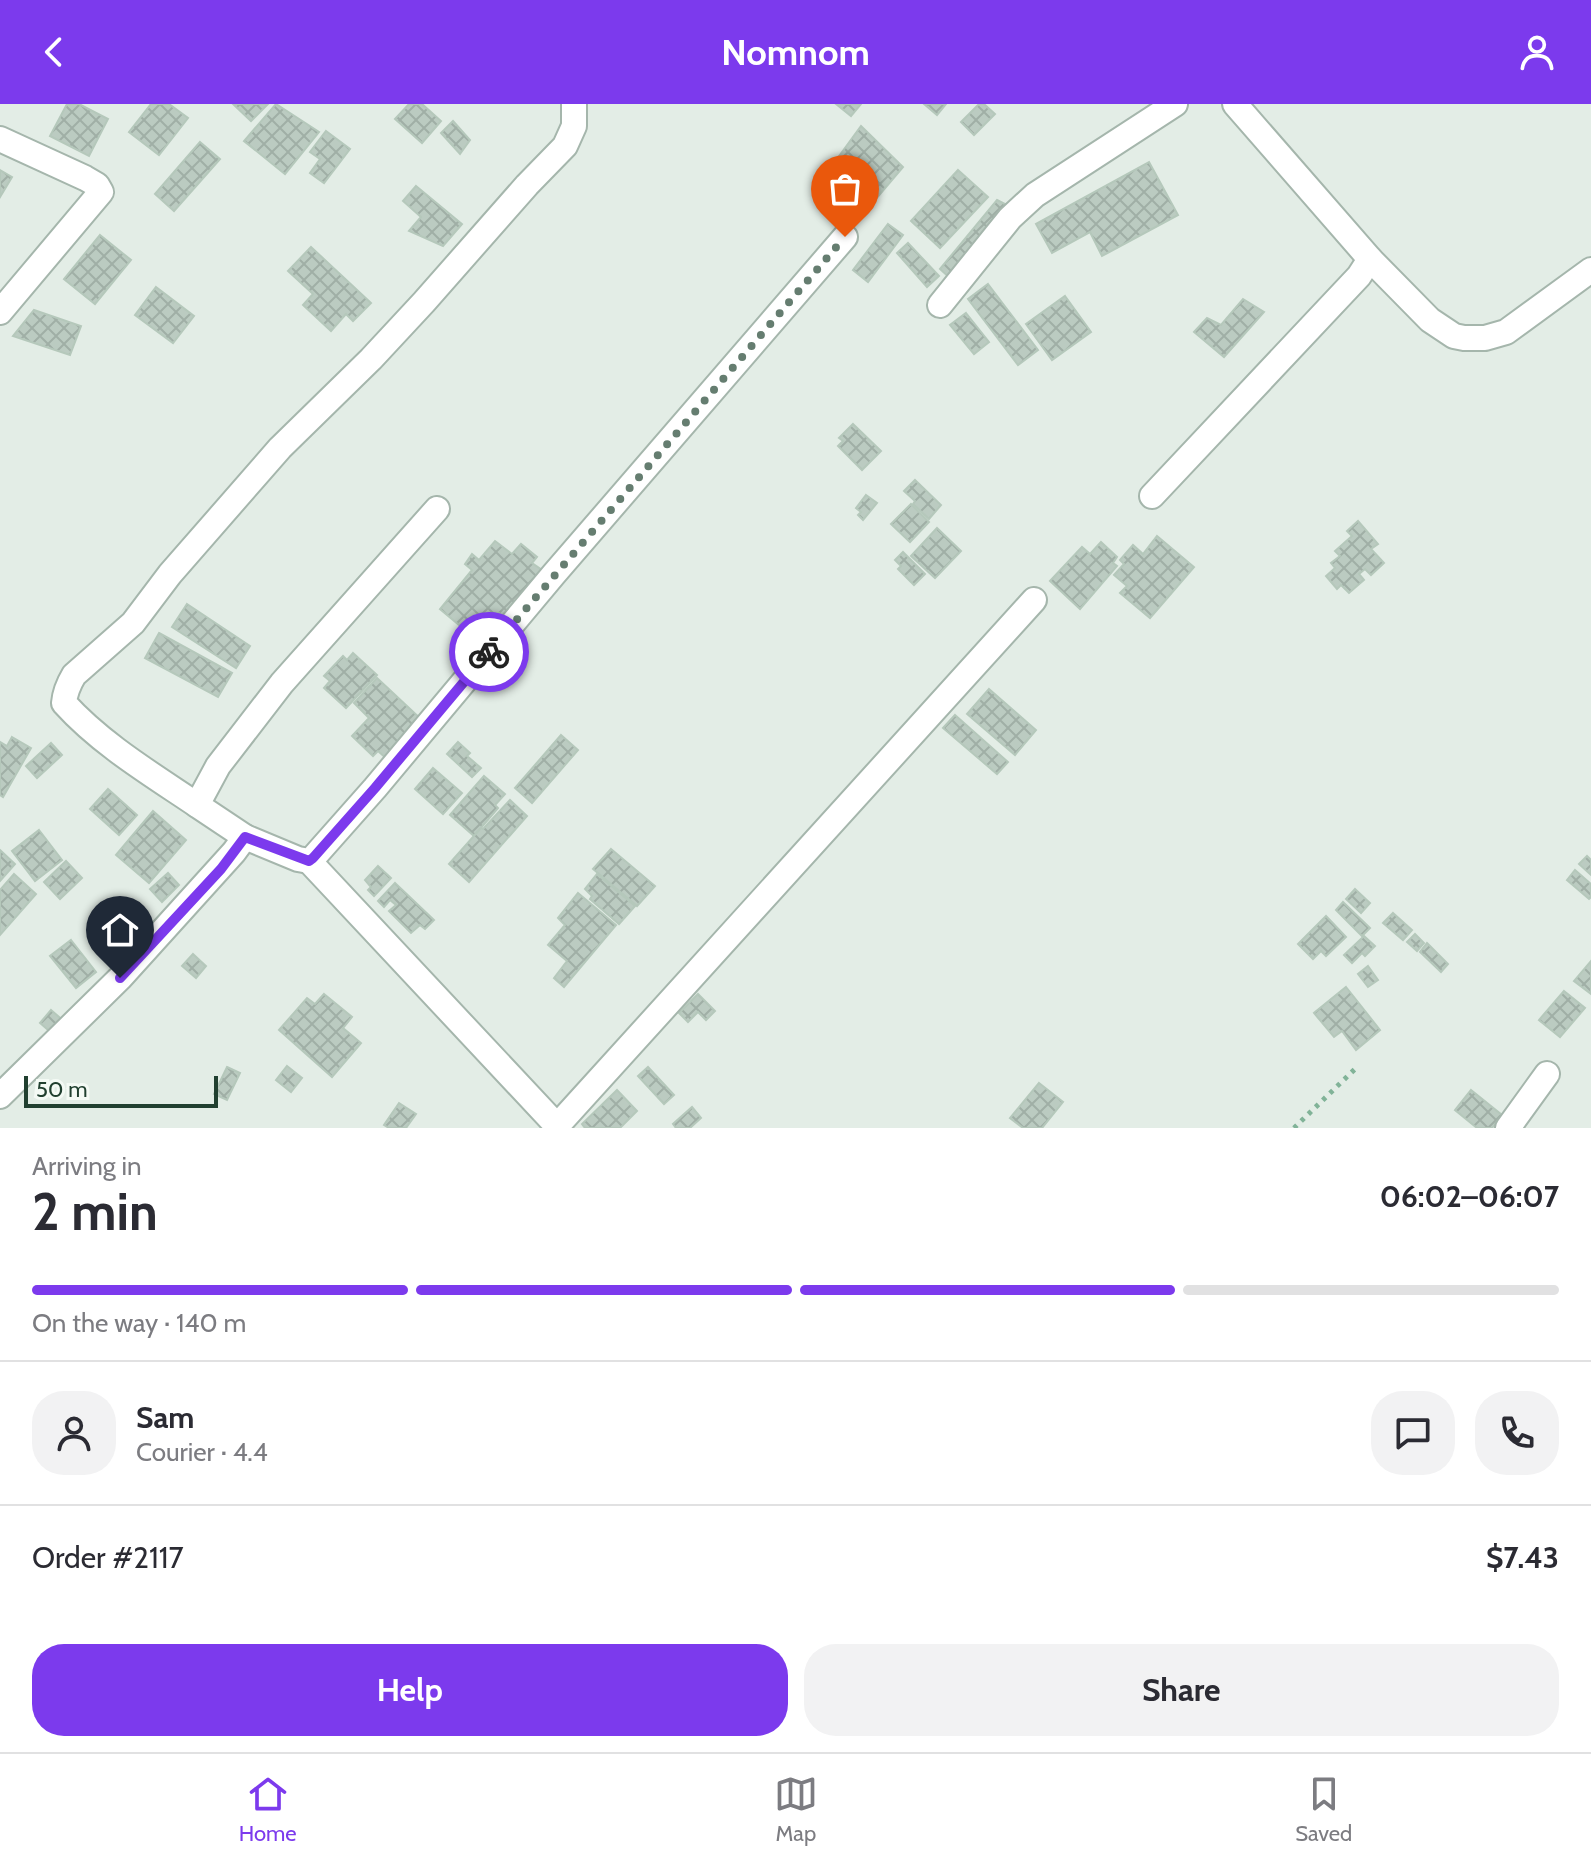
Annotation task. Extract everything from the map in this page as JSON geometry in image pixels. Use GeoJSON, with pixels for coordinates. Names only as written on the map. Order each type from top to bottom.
{"type":"FeatureCollection","features":[{"type":"Feature","properties":{"kind":"street"},"geometry":{"type":"LineString","coordinates":[[574,104],[574,126],[565,146],[382,348],[280,448],[170,574],[133,623],[74,675],[65,692],[64,703],[83,724],[245,837],[309,861],[558,1127],[1034,600]]}},
{"type":"Feature","properties":{"kind":"street"},"geometry":{"type":"LineString","coordinates":[[940,305],[1010,218],[1035,195],[1175,104]]}},
{"type":"Feature","properties":{"kind":"street"},"geometry":{"type":"LineString","coordinates":[[1235,104],[1370,259],[1430,320],[1454,336],[1485,338],[1506,332],[1591,270]]}},
{"type":"Feature","properties":{"kind":"street"},"geometry":{"type":"LineString","coordinates":[[0,139],[85,178],[97,185],[101,192],[0,312]]}},
{"type":"Feature","properties":{"kind":"street"},"geometry":{"type":"LineString","coordinates":[[309,861],[375,788],[554,574],[845,237]]}},
{"type":"Feature","properties":{"kind":"street"},"geometry":{"type":"LineString","coordinates":[[1152,496],[1359,276],[1370,259]]}},
{"type":"Feature","properties":{"kind":"street"},"geometry":{"type":"LineString","coordinates":[[197,805],[218,766],[282,683],[437,509]]}},
{"type":"Feature","properties":{"kind":"street"},"geometry":{"type":"LineString","coordinates":[[0,1096],[120,978],[221,869],[245,837]]}},
{"type":"Feature","properties":{"kind":"street"},"geometry":{"type":"LineString","coordinates":[[1508,1128],[1547,1074]]}},
{"type":"Feature","properties":{"kind":"path"},"geometry":{"type":"LineString","coordinates":[[1294,1128],[1355,1069]]}},
{"type":"Feature","properties":{"kind":"building"},"geometry":{"type":"Polygon","coordinates":[[[67,104],[79,104],[108,119],[89,156],[50,136],[67,104]]]}},
{"type":"Feature","properties":{"kind":"building"},"geometry":{"type":"Polygon","coordinates":[[[151,104],[169,104],[188,118],[159,155],[129,132],[151,104]]]}},
{"type":"Feature","properties":{"kind":"building"},"geometry":{"type":"Polygon","coordinates":[[[233,104],[268,104],[251,121],[233,104]]]}},
{"type":"Feature","properties":{"kind":"building"},"geometry":{"type":"Polygon","coordinates":[[[276,104],[319,132],[285,174],[244,141],[276,104]]]}},
{"type":"Feature","properties":{"kind":"building"},"geometry":{"type":"Polygon","coordinates":[[[409,104],[422,104],[441,121],[422,143],[395,119],[409,104]]]}},
{"type":"Feature","properties":{"kind":"building"},"geometry":{"type":"Polygon","coordinates":[[[836,104],[861,104],[851,116],[836,104]]]}},
{"type":"Feature","properties":{"kind":"building"},"geometry":{"type":"Polygon","coordinates":[[[924,104],[946,104],[937,115],[924,104]]]}},
{"type":"Feature","properties":{"kind":"building"},"geometry":{"type":"Polygon","coordinates":[[[979,104],[984,104],[995,114],[974,135],[961,122],[979,104]]]}},
{"type":"Feature","properties":{"kind":"building"},"geometry":{"type":"Polygon","coordinates":[[[453,121],[470,140],[460,154],[441,133],[453,121]]]}},
{"type":"Feature","properties":{"kind":"building"},"geometry":{"type":"Polygon","coordinates":[[[861,126],[903,167],[875,200],[834,163],[861,126]]]}},
{"type":"Feature","properties":{"kind":"building"},"geometry":{"type":"Polygon","coordinates":[[[326,131],[350,149],[324,183],[310,173],[320,159],[310,152],[326,131]]]}},
{"type":"Feature","properties":{"kind":"building"},"geometry":{"type":"Polygon","coordinates":[[[200,142],[220,159],[174,211],[155,194],[200,142]]]}},
{"type":"Feature","properties":{"kind":"building"},"geometry":{"type":"Polygon","coordinates":[[[1149,162],[1178,215],[1102,256],[1090,232],[1052,253],[1036,224],[1149,162]]]}},
{"type":"Feature","properties":{"kind":"building"},"geometry":{"type":"Polygon","coordinates":[[[0,170],[12,177],[0,197],[0,170]]]}},
{"type":"Feature","properties":{"kind":"building"},"geometry":{"type":"Polygon","coordinates":[[[958,170],[988,197],[940,248],[911,221],[958,170]]]}},
{"type":"Feature","properties":{"kind":"building"},"geometry":{"type":"Polygon","coordinates":[[[416,186],[462,224],[443,246],[409,231],[421,217],[403,201],[416,186]]]}},
{"type":"Feature","properties":{"kind":"building"},"geometry":{"type":"Polygon","coordinates":[[[997,200],[1011,207],[952,280],[940,269],[997,200]]]}},
{"type":"Feature","properties":{"kind":"building"},"geometry":{"type":"Polygon","coordinates":[[[888,224],[903,235],[868,282],[853,270],[888,224]]]}},
{"type":"Feature","properties":{"kind":"building"},"geometry":{"type":"Polygon","coordinates":[[[100,235],[131,260],[95,304],[64,279],[100,235]]]}},
{"type":"Feature","properties":{"kind":"building"},"geometry":{"type":"Polygon","coordinates":[[[908,243],[939,276],[927,287],[897,253],[908,243]]]}},
{"type":"Feature","properties":{"kind":"building"},"geometry":{"type":"Polygon","coordinates":[[[311,247],[371,303],[353,321],[346,314],[331,331],[303,305],[313,294],[288,271],[311,247]]]}},
{"type":"Feature","properties":{"kind":"building"},"geometry":{"type":"Polygon","coordinates":[[[988,284],[1038,350],[1018,365],[968,299],[988,284]]]}},
{"type":"Feature","properties":{"kind":"building"},"geometry":{"type":"Polygon","coordinates":[[[156,287],[194,316],[173,343],[135,315],[156,287]]]}},
{"type":"Feature","properties":{"kind":"building"},"geometry":{"type":"Polygon","coordinates":[[[1065,296],[1091,332],[1052,360],[1026,324],[1065,296]]]}},
{"type":"Feature","properties":{"kind":"building"},"geometry":{"type":"Polygon","coordinates":[[[1243,299],[1264,312],[1224,357],[1194,332],[1207,318],[1221,325],[1243,299]]]}},
{"type":"Feature","properties":{"kind":"building"},"geometry":{"type":"Polygon","coordinates":[[[34,310],[81,326],[70,355],[13,336],[34,310]]]}},
{"type":"Feature","properties":{"kind":"building"},"geometry":{"type":"Polygon","coordinates":[[[966,313],[989,342],[974,354],[950,325],[966,313]]]}},
{"type":"Feature","properties":{"kind":"building"},"geometry":{"type":"Polygon","coordinates":[[[853,424],[881,451],[862,470],[838,446],[843,441],[839,438],[853,424]]]}},
{"type":"Feature","properties":{"kind":"building"},"geometry":{"type":"Polygon","coordinates":[[[915,480],[941,505],[929,519],[904,491],[915,480]]]}},
{"type":"Feature","properties":{"kind":"building"},"geometry":{"type":"Polygon","coordinates":[[[866,495],[877,503],[863,520],[856,508],[866,495]]]}},
{"type":"Feature","properties":{"kind":"building"},"geometry":{"type":"Polygon","coordinates":[[[911,504],[929,522],[910,542],[891,524],[911,504]]]}},
{"type":"Feature","properties":{"kind":"building"},"geometry":{"type":"Polygon","coordinates":[[[1358,521],[1378,544],[1371,549],[1384,563],[1371,575],[1365,569],[1359,574],[1364,580],[1349,593],[1341,585],[1337,589],[1326,576],[1335,568],[1331,563],[1340,556],[1335,551],[1352,536],[1347,531],[1358,521]]]}},
{"type":"Feature","properties":{"kind":"building"},"geometry":{"type":"Polygon","coordinates":[[[937,528],[961,551],[935,578],[911,556],[937,528]]]}},
{"type":"Feature","properties":{"kind":"building"},"geometry":{"type":"Polygon","coordinates":[[[1157,536],[1194,567],[1150,618],[1120,593],[1127,586],[1114,575],[1124,564],[1120,560],[1133,545],[1143,554],[1157,536]]]}},
{"type":"Feature","properties":{"kind":"building"},"geometry":{"type":"Polygon","coordinates":[[[495,541],[512,554],[521,544],[537,557],[532,563],[542,570],[532,581],[539,586],[509,621],[499,613],[477,640],[440,609],[472,570],[465,564],[472,554],[479,560],[495,541]]]}},
{"type":"Feature","properties":{"kind":"building"},"geometry":{"type":"Polygon","coordinates":[[[1101,542],[1117,557],[1113,563],[1117,566],[1080,609],[1050,581],[1082,547],[1090,554],[1101,542]]]}},
{"type":"Feature","properties":{"kind":"building"},"geometry":{"type":"Polygon","coordinates":[[[903,552],[925,574],[914,585],[898,569],[901,566],[895,560],[903,552]]]}},
{"type":"Feature","properties":{"kind":"building"},"geometry":{"type":"Polygon","coordinates":[[[187,604],[250,646],[236,668],[172,627],[187,604]]]}},
{"type":"Feature","properties":{"kind":"building"},"geometry":{"type":"Polygon","coordinates":[[[159,633],[232,673],[218,697],[145,658],[159,633]]]}},
{"type":"Feature","properties":{"kind":"building"},"geometry":{"type":"Polygon","coordinates":[[[353,653],[377,675],[346,708],[324,688],[330,681],[324,676],[343,656],[347,660],[353,653]]]}},
{"type":"Feature","properties":{"kind":"building"},"geometry":{"type":"Polygon","coordinates":[[[377,678],[423,721],[387,759],[378,751],[373,756],[352,736],[369,718],[354,703],[377,678]]]}},
{"type":"Feature","properties":{"kind":"building"},"geometry":{"type":"Polygon","coordinates":[[[989,689],[1036,730],[1015,755],[967,714],[989,689]]]}},
{"type":"Feature","properties":{"kind":"building"},"geometry":{"type":"Polygon","coordinates":[[[955,715],[1008,762],[997,774],[943,728],[955,715]]]}},
{"type":"Feature","properties":{"kind":"building"},"geometry":{"type":"Polygon","coordinates":[[[561,735],[578,750],[532,803],[515,788],[561,735]]]}},
{"type":"Feature","properties":{"kind":"building"},"geometry":{"type":"Polygon","coordinates":[[[12,737],[31,748],[3,797],[0,795],[0,742],[7,746],[12,737]]]}},
{"type":"Feature","properties":{"kind":"building"},"geometry":{"type":"Polygon","coordinates":[[[458,742],[470,753],[467,756],[481,768],[472,777],[447,754],[458,742]]]}},
{"type":"Feature","properties":{"kind":"building"},"geometry":{"type":"Polygon","coordinates":[[[51,743],[62,755],[37,778],[26,766],[51,743]]]}},
{"type":"Feature","properties":{"kind":"building"},"geometry":{"type":"Polygon","coordinates":[[[433,768],[462,793],[443,814],[415,789],[433,768]]]}},
{"type":"Feature","properties":{"kind":"building"},"geometry":{"type":"Polygon","coordinates":[[[484,776],[505,794],[495,805],[498,808],[474,836],[450,815],[484,776]]]}},
{"type":"Feature","properties":{"kind":"building"},"geometry":{"type":"Polygon","coordinates":[[[108,789],[137,815],[119,835],[90,809],[108,789]]]}},
{"type":"Feature","properties":{"kind":"building"},"geometry":{"type":"Polygon","coordinates":[[[510,800],[527,816],[469,882],[449,864],[510,800]]]}},
{"type":"Feature","properties":{"kind":"building"},"geometry":{"type":"Polygon","coordinates":[[[153,811],[186,840],[149,883],[116,855],[153,811]]]}},
{"type":"Feature","properties":{"kind":"building"},"geometry":{"type":"Polygon","coordinates":[[[39,830],[62,860],[35,881],[12,851],[39,830]]]}},
{"type":"Feature","properties":{"kind":"building"},"geometry":{"type":"Polygon","coordinates":[[[611,849],[655,886],[637,906],[593,869],[611,849]]]}},
{"type":"Feature","properties":{"kind":"building"},"geometry":{"type":"Polygon","coordinates":[[[0,850],[15,864],[0,881],[0,850]]]}},
{"type":"Feature","properties":{"kind":"building"},"geometry":{"type":"Polygon","coordinates":[[[1587,856],[1591,860],[1591,875],[1579,864],[1587,856]]]}},
{"type":"Feature","properties":{"kind":"building"},"geometry":{"type":"Polygon","coordinates":[[[66,861],[82,878],[60,899],[44,882],[66,861]]]}},
{"type":"Feature","properties":{"kind":"building"},"geometry":{"type":"Polygon","coordinates":[[[378,866],[391,878],[374,896],[365,880],[378,866]]]}},
{"type":"Feature","properties":{"kind":"building"},"geometry":{"type":"Polygon","coordinates":[[[1575,870],[1591,884],[1589,899],[1567,880],[1575,870]]]}},
{"type":"Feature","properties":{"kind":"building"},"geometry":{"type":"Polygon","coordinates":[[[168,873],[179,885],[162,902],[150,889],[168,873]]]}},
{"type":"Feature","properties":{"kind":"building"},"geometry":{"type":"Polygon","coordinates":[[[14,874],[36,894],[0,935],[0,890],[14,874]]]}},
{"type":"Feature","properties":{"kind":"building"},"geometry":{"type":"Polygon","coordinates":[[[597,874],[635,906],[619,924],[590,899],[592,896],[585,889],[597,874]]]}},
{"type":"Feature","properties":{"kind":"building"},"geometry":{"type":"Polygon","coordinates":[[[395,883],[434,920],[425,929],[420,925],[411,933],[389,911],[396,905],[390,900],[384,907],[378,901],[395,883]]]}},
{"type":"Feature","properties":{"kind":"building"},"geometry":{"type":"Polygon","coordinates":[[[1355,889],[1370,903],[1361,913],[1346,899],[1355,889]]]}},
{"type":"Feature","properties":{"kind":"building"},"geometry":{"type":"Polygon","coordinates":[[[578,893],[616,925],[564,987],[554,978],[567,961],[548,945],[565,925],[558,918],[578,893]]]}},
{"type":"Feature","properties":{"kind":"building"},"geometry":{"type":"Polygon","coordinates":[[[1343,902],[1370,928],[1362,936],[1336,910],[1343,902]]]}},
{"type":"Feature","properties":{"kind":"building"},"geometry":{"type":"Polygon","coordinates":[[[1393,913],[1412,930],[1403,940],[1383,923],[1393,913]]]}},
{"type":"Feature","properties":{"kind":"building"},"geometry":{"type":"Polygon","coordinates":[[[1326,916],[1346,937],[1326,956],[1321,951],[1313,959],[1298,944],[1326,916]]]}},
{"type":"Feature","properties":{"kind":"building"},"geometry":{"type":"Polygon","coordinates":[[[1415,934],[1424,943],[1417,951],[1407,942],[1415,934]]]}},
{"type":"Feature","properties":{"kind":"building"},"geometry":{"type":"Polygon","coordinates":[[[1364,936],[1375,946],[1352,963],[1344,955],[1364,936]]]}},
{"type":"Feature","properties":{"kind":"building"},"geometry":{"type":"Polygon","coordinates":[[[71,940],[96,972],[76,988],[50,956],[71,940]]]}},
{"type":"Feature","properties":{"kind":"building"},"geometry":{"type":"Polygon","coordinates":[[[1427,943],[1448,964],[1441,972],[1420,952],[1427,943]]]}},
{"type":"Feature","properties":{"kind":"building"},"geometry":{"type":"Polygon","coordinates":[[[193,954],[206,966],[196,978],[182,966],[193,954]]]}},
{"type":"Feature","properties":{"kind":"building"},"geometry":{"type":"Polygon","coordinates":[[[1591,961],[1591,994],[1574,981],[1591,961]]]}},
{"type":"Feature","properties":{"kind":"building"},"geometry":{"type":"Polygon","coordinates":[[[1368,966],[1378,980],[1368,987],[1358,974],[1368,966]]]}},
{"type":"Feature","properties":{"kind":"building"},"geometry":{"type":"Polygon","coordinates":[[[1346,987],[1380,1030],[1356,1050],[1342,1031],[1334,1037],[1314,1013],[1346,987]]]}},
{"type":"Feature","properties":{"kind":"building"},"geometry":{"type":"Polygon","coordinates":[[[1564,991],[1585,1008],[1560,1037],[1539,1020],[1564,991]]]}},
{"type":"Feature","properties":{"kind":"building"},"geometry":{"type":"Polygon","coordinates":[[[324,994],[352,1017],[343,1028],[361,1043],[332,1077],[279,1030],[307,998],[315,1004],[324,994]]]}},
{"type":"Feature","properties":{"kind":"building"},"geometry":{"type":"Polygon","coordinates":[[[698,994],[715,1011],[706,1020],[698,1012],[688,1022],[679,1013],[698,994]]]}},
{"type":"Feature","properties":{"kind":"building"},"geometry":{"type":"Polygon","coordinates":[[[51,1010],[66,1023],[55,1036],[40,1023],[51,1010]]]}},
{"type":"Feature","properties":{"kind":"building"},"geometry":{"type":"Polygon","coordinates":[[[287,1066],[302,1078],[291,1092],[276,1080],[287,1066]]]}},
{"type":"Feature","properties":{"kind":"building"},"geometry":{"type":"Polygon","coordinates":[[[227,1067],[240,1073],[227,1100],[214,1094],[227,1067]]]}},
{"type":"Feature","properties":{"kind":"building"},"geometry":{"type":"Polygon","coordinates":[[[648,1067],[674,1095],[664,1104],[638,1076],[648,1067]]]}},
{"type":"Feature","properties":{"kind":"building"},"geometry":{"type":"Polygon","coordinates":[[[1039,1083],[1063,1102],[1042,1128],[1023,1128],[1010,1118],[1039,1083]]]}},
{"type":"Feature","properties":{"kind":"building"},"geometry":{"type":"Polygon","coordinates":[[[617,1090],[637,1111],[620,1128],[585,1128],[582,1124],[617,1090]]]}},
{"type":"Feature","properties":{"kind":"building"},"geometry":{"type":"Polygon","coordinates":[[[1471,1090],[1502,1115],[1492,1128],[1477,1128],[1455,1110],[1471,1090]]]}},
{"type":"Feature","properties":{"kind":"building"},"geometry":{"type":"Polygon","coordinates":[[[399,1103],[416,1114],[406,1128],[389,1128],[384,1125],[399,1103]]]}},
{"type":"Feature","properties":{"kind":"building"},"geometry":{"type":"Polygon","coordinates":[[[692,1107],[701,1118],[690,1128],[676,1128],[673,1124],[692,1107]]]}},
{"type":"Feature","properties":{"kind":"way so far"},"geometry":{"type":"LineString","coordinates":[[489,652],[845,237]]}},
{"type":"Feature","properties":{"kind":"route"},"geometry":{"type":"LineString","coordinates":[[120,978],[221,869],[245,837],[298,859],[309,861],[313,858],[489,652]]}}]}
